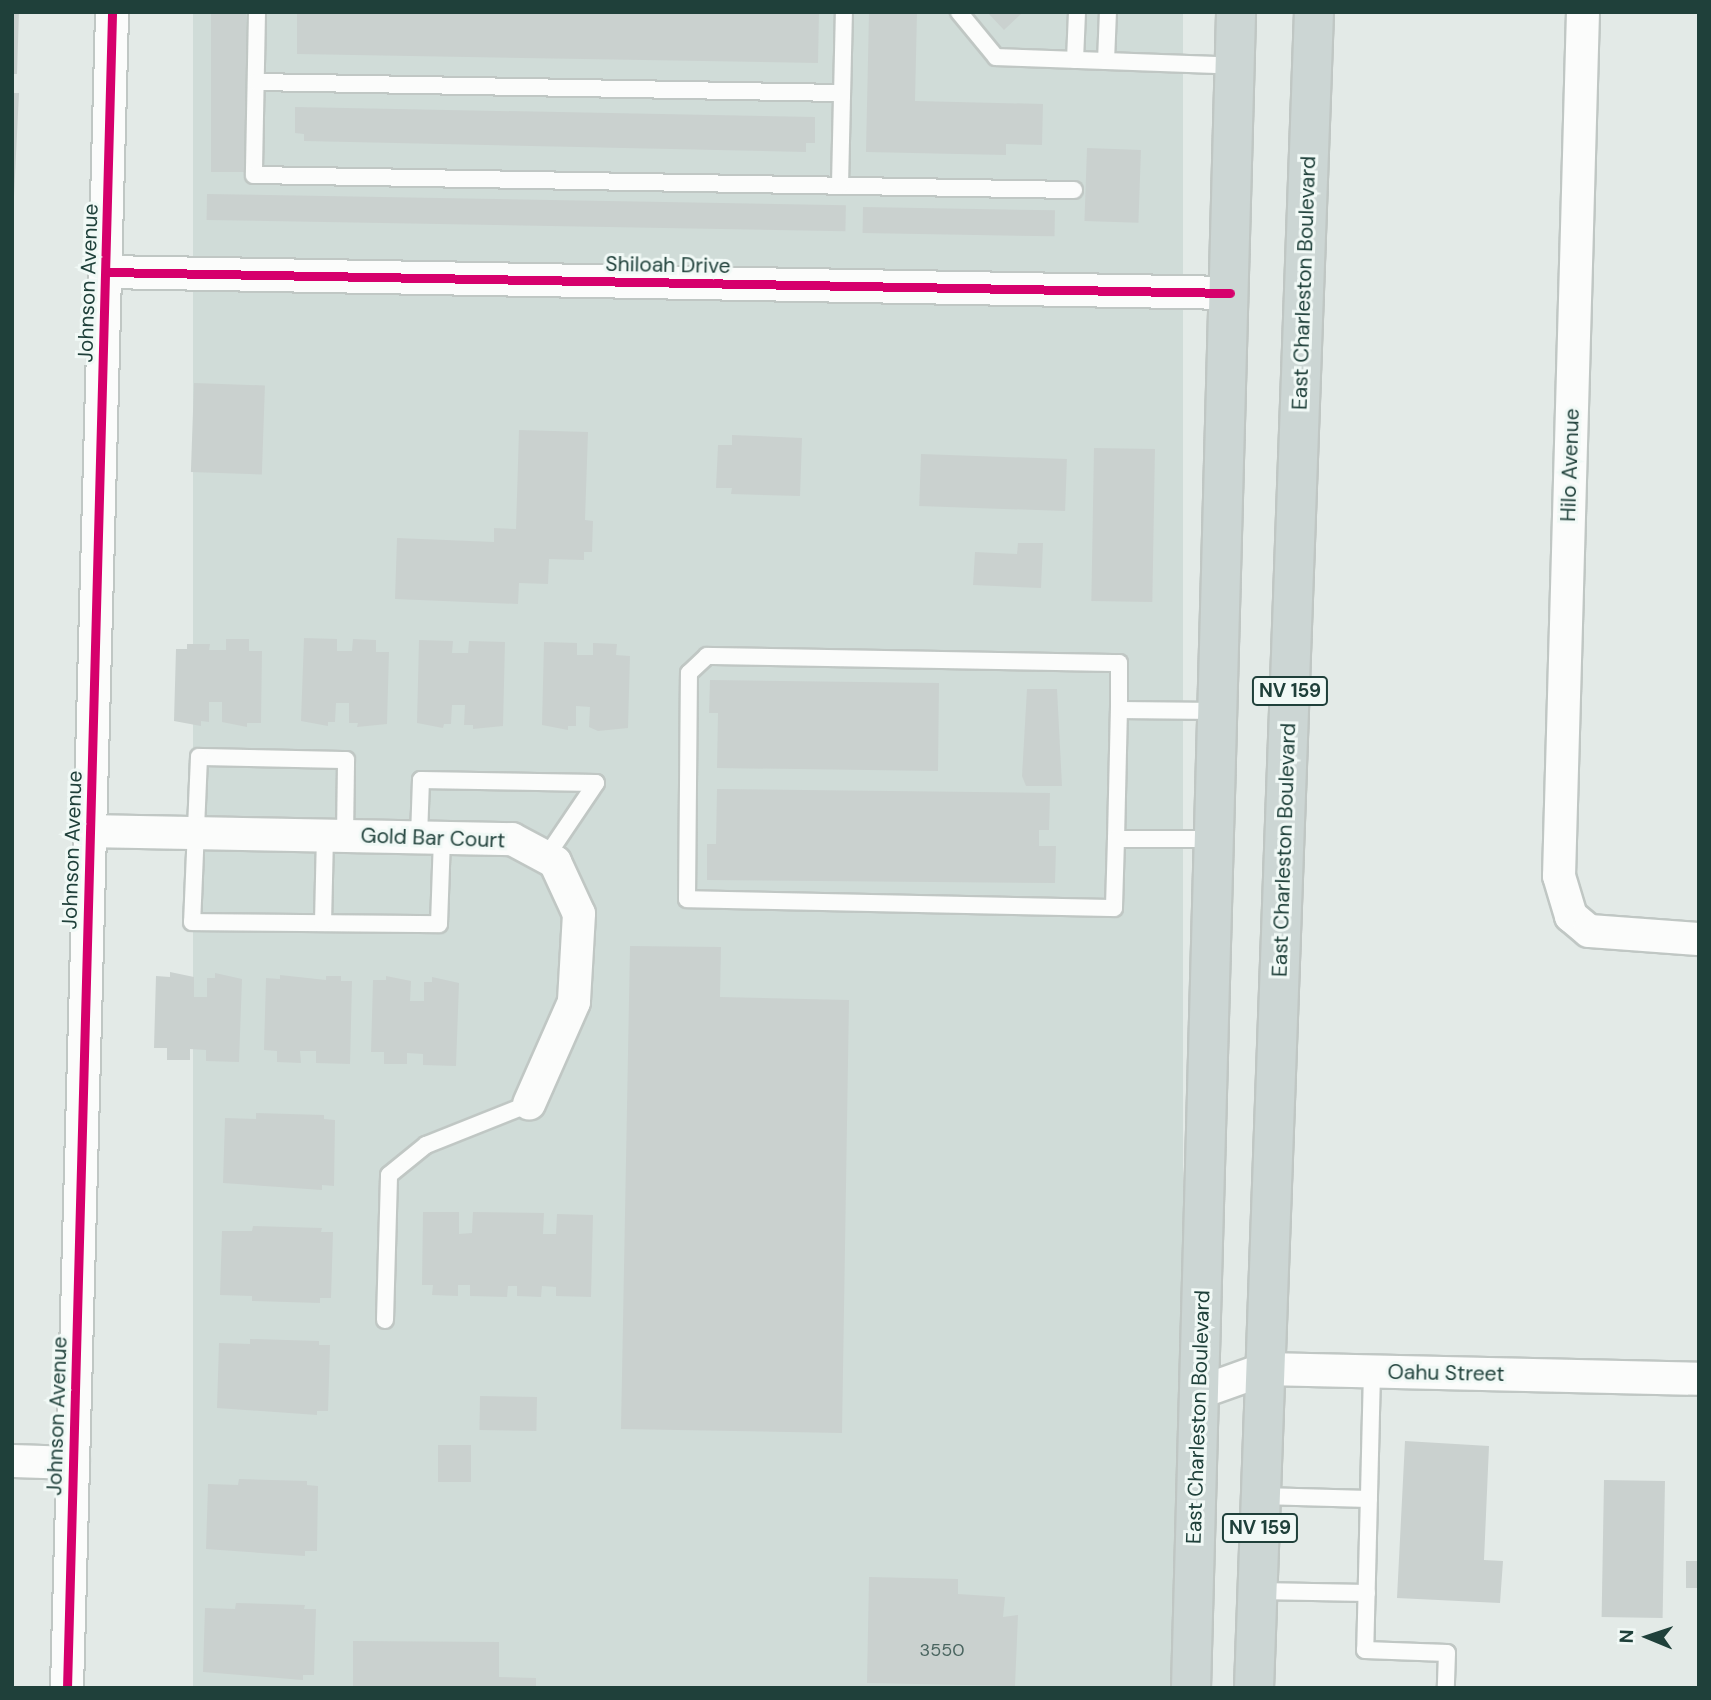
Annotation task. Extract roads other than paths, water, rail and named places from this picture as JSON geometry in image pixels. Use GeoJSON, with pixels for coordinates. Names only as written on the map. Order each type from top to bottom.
{"type":"FeatureCollection","features":[{"type":"Feature","properties":{"kind":"main road","name":"East Charleston Boulevard"},"geometry":{"type":"LineString","coordinates":[[1191,1688],[1236,12]]}},
{"type":"Feature","properties":{"kind":"main road","name":"East Charleston Boulevard"},"geometry":{"type":"LineString","coordinates":[[1254,1688],[1314,12]]}},
{"type":"Feature","properties":{"kind":"street","name":"Johnson Avenue"},"geometry":{"type":"LineString","coordinates":[[67,1688],[112,12]]}},
{"type":"Feature","properties":{"kind":"street","name":"Hilo Avenue"},"geometry":{"type":"LineString","coordinates":[[1583,12],[1559,876],[1571,916],[1589,931],[1699,939]]}},
{"type":"Feature","properties":{"kind":"street","name":"Shiloah Drive"},"geometry":{"type":"LineString","coordinates":[[106,272],[1230,293]]}},
{"type":"Feature","properties":{"kind":"street","name":"Gold Bar Court"},"geometry":{"type":"LineString","coordinates":[[90,831],[512,839],[555,862],[579,914],[574,1002],[529,1104]]}},
{"type":"Feature","properties":{"kind":"street","name":"Oahu Street"},"geometry":{"type":"LineString","coordinates":[[1198,1393],[1265,1369],[1699,1380]]}},
{"type":"Feature","properties":{"kind":"street"},"geometry":{"type":"LineString","coordinates":[[12,1461],[73,1463]]}},
{"type":"Feature","properties":{"kind":"lane"},"geometry":{"type":"LineString","coordinates":[[257,12],[254,175],[1074,190]]}},
{"type":"Feature","properties":{"kind":"lane"},"geometry":{"type":"LineString","coordinates":[[840,185],[844,12]]}},
{"type":"Feature","properties":{"kind":"lane"},"geometry":{"type":"LineString","coordinates":[[960,12],[996,57],[1236,66]]}},
{"type":"Feature","properties":{"kind":"lane"},"geometry":{"type":"LineString","coordinates":[[1075,60],[1077,12]]}},
{"type":"Feature","properties":{"kind":"lane"},"geometry":{"type":"LineString","coordinates":[[1106,61],[1108,12]]}},
{"type":"Feature","properties":{"kind":"lane"},"geometry":{"type":"LineString","coordinates":[[256,82],[842,93]]}},
{"type":"Feature","properties":{"kind":"lane"},"geometry":{"type":"LineString","coordinates":[[707,656],[1119,663],[1116,839],[1114,908],[687,899],[689,673],[707,656]]}},
{"type":"Feature","properties":{"kind":"lane"},"geometry":{"type":"LineString","coordinates":[[1119,710],[1218,711]]}},
{"type":"Feature","properties":{"kind":"lane"},"geometry":{"type":"LineString","coordinates":[[323,923],[346,760],[199,757],[192,922],[439,924],[421,780],[596,783],[546,857]]}},
{"type":"Feature","properties":{"kind":"lane"},"geometry":{"type":"LineString","coordinates":[[1116,839],[1214,839]]}},
{"type":"Feature","properties":{"kind":"lane"},"geometry":{"type":"LineString","coordinates":[[385,1320],[389,1175],[426,1145],[529,1104]]}},
{"type":"Feature","properties":{"kind":"lane"},"geometry":{"type":"LineString","coordinates":[[1372,1372],[1365,1650],[1447,1653],[1446,1688]]}},
{"type":"Feature","properties":{"kind":"lane"},"geometry":{"type":"LineString","coordinates":[[1261,1496],[1369,1499]]}},
{"type":"Feature","properties":{"kind":"lane"},"geometry":{"type":"LineString","coordinates":[[1258,1591],[1367,1593]]}}]}
